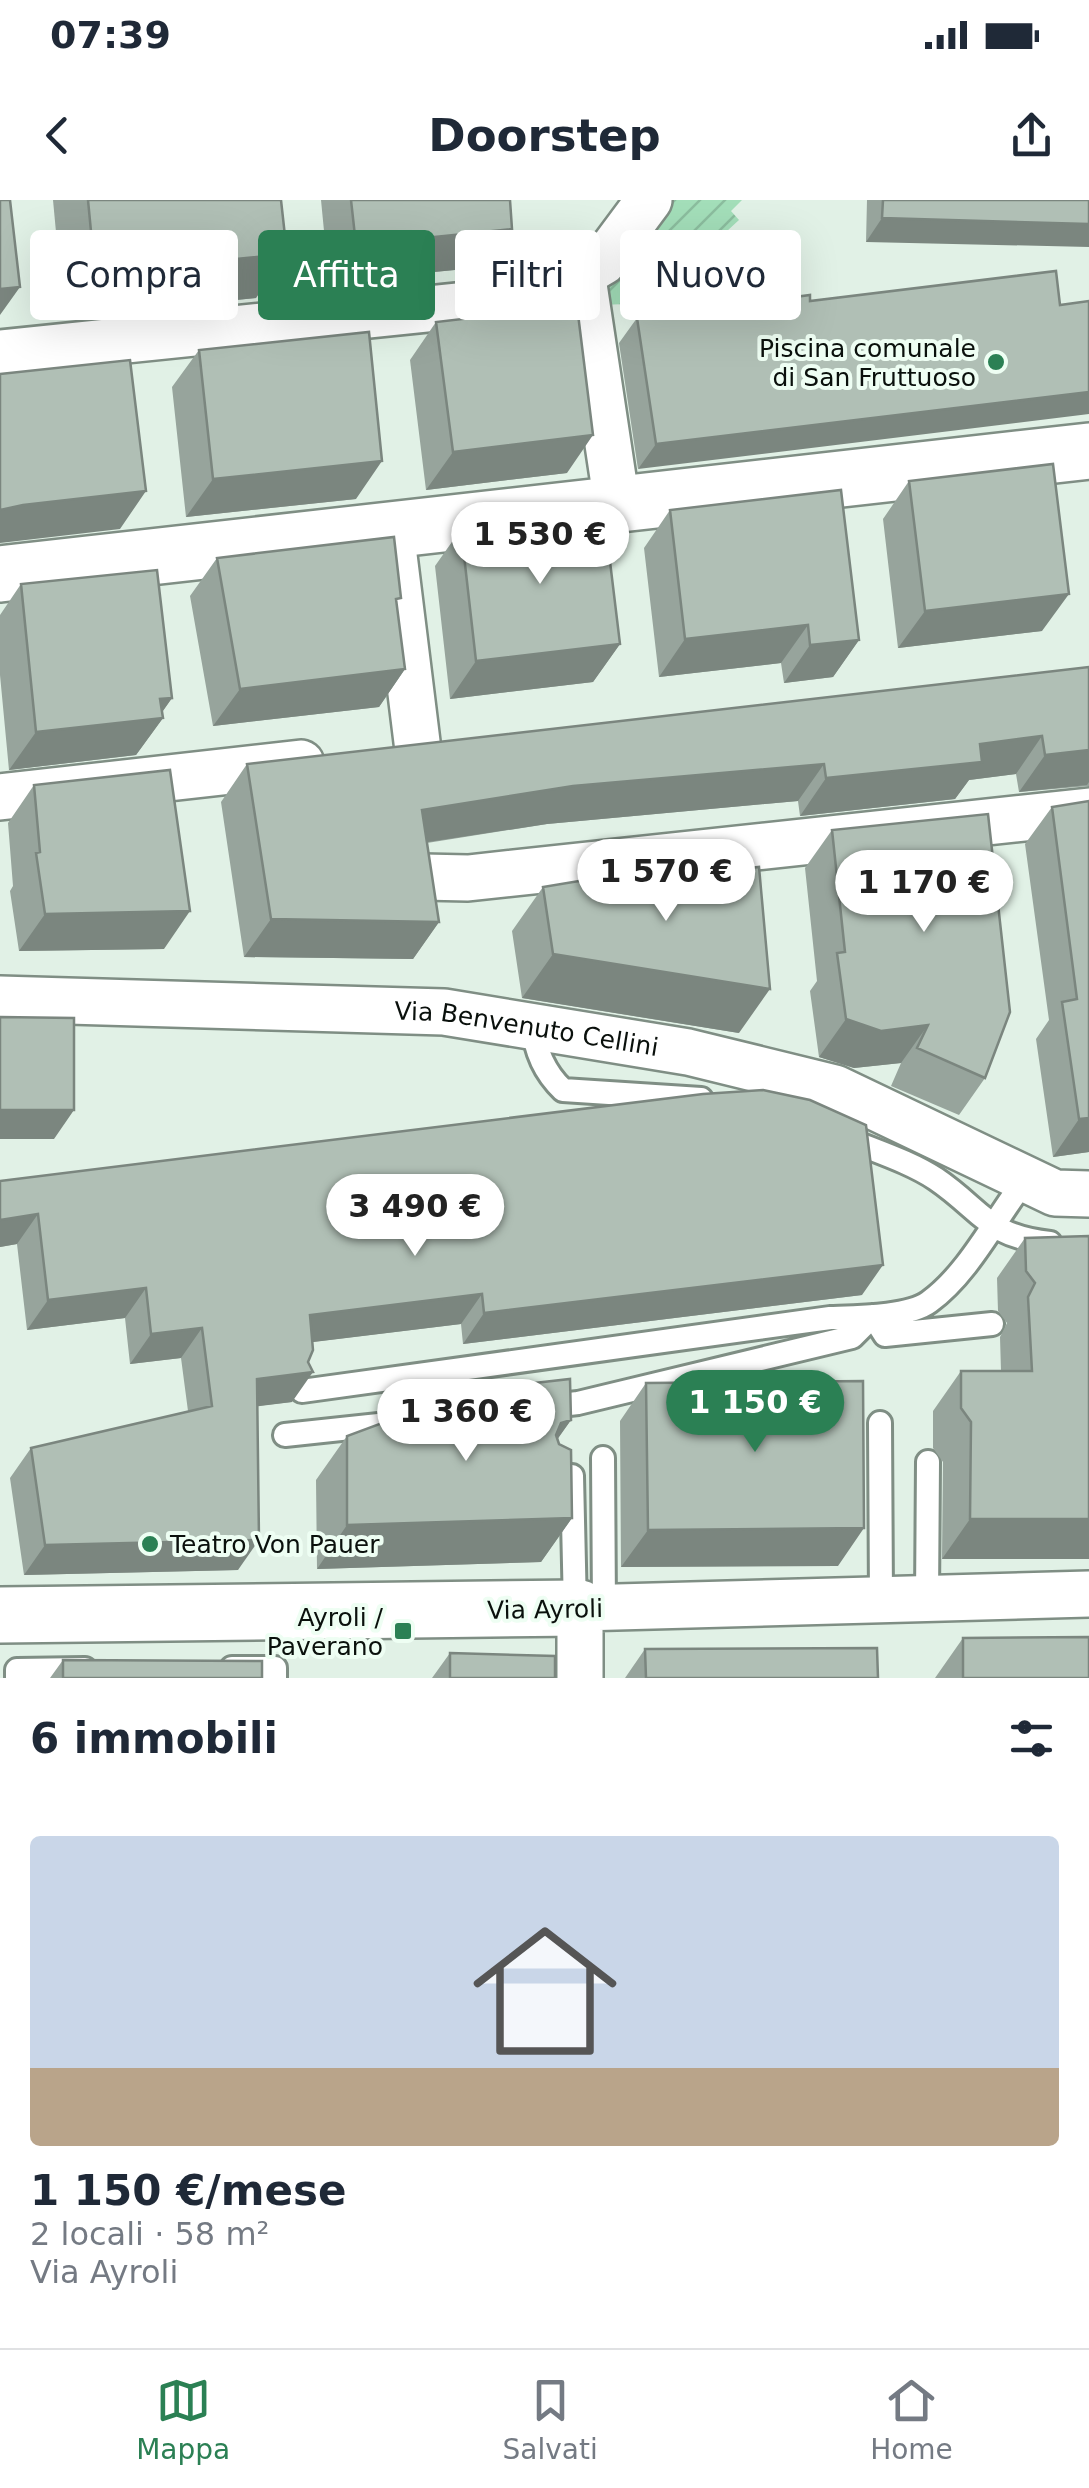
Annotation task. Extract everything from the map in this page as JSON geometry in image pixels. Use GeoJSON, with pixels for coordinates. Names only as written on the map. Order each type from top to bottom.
{"type":"FeatureCollection","features":[{"type":"Feature","properties":{"kind":"street"},"geometry":{"type":"LineString","coordinates":[[600,264],[649,200]]}},
{"type":"Feature","properties":{"kind":"street"},"geometry":{"type":"LineString","coordinates":[[0,353],[455,309]]}},
{"type":"Feature","properties":{"kind":"street"},"geometry":{"type":"LineString","coordinates":[[589,320],[617,504]]}},
{"type":"Feature","properties":{"kind":"street"},"geometry":{"type":"LineString","coordinates":[[0,574],[1089,450]]}},
{"type":"Feature","properties":{"kind":"street"},"geometry":{"type":"LineString","coordinates":[[0,797],[402,752],[391,530]]}},
{"type":"Feature","properties":{"kind":"street"},"geometry":{"type":"LineString","coordinates":[[423,876],[468,878],[1089,811]]}},
{"type":"Feature","properties":{"kind":"street"},"geometry":{"type":"LineString","coordinates":[[564,868],[573,891],[588,900],[738,883]]}},
{"type":"Feature","properties":{"kind":"street","name":"Via Benvenuto Cellini"},"geometry":{"type":"LineString","coordinates":[[0,999],[444,1012],[688,1052],[834,1088],[928,1129],[1055,1193],[1089,1194]]}},
{"type":"Feature","properties":{"kind":"street","name":"Via Ayroli"},"geometry":{"type":"LineString","coordinates":[[0,1615],[586,1608],[1089,1594]]}},
{"type":"Feature","properties":{"kind":"street"},"geometry":{"type":"LineString","coordinates":[[580,1678],[586,1608]]}},
{"type":"Feature","properties":{"kind":"lane"},"geometry":{"type":"LineString","coordinates":[[532,1025],[534,1045],[549,1077],[563,1090],[730,1102]]}},
{"type":"Feature","properties":{"kind":"lane"},"geometry":{"type":"LineString","coordinates":[[812,1124],[935,1178],[992,1228],[1023,1240],[1059,1244]]}},
{"type":"Feature","properties":{"kind":"lane"},"geometry":{"type":"LineString","coordinates":[[302,1391],[830,1318],[873,1316],[927,1304],[992,1228],[1024,1180]]}},
{"type":"Feature","properties":{"kind":"lane"},"geometry":{"type":"LineString","coordinates":[[873,1316],[885,1335],[992,1324]]}},
{"type":"Feature","properties":{"kind":"lane"},"geometry":{"type":"LineString","coordinates":[[284,1434],[578,1403],[852,1337],[873,1316]]}},
{"type":"Feature","properties":{"kind":"lane"},"geometry":{"type":"LineString","coordinates":[[880,1423],[882,1600]]}},
{"type":"Feature","properties":{"kind":"lane"},"geometry":{"type":"LineString","coordinates":[[586,1608],[603,1458]]}},
{"type":"Feature","properties":{"kind":"lane"},"geometry":{"type":"LineString","coordinates":[[927,1598],[928,1462]]}},
{"type":"Feature","properties":{"kind":"lane"},"geometry":{"type":"LineString","coordinates":[[540,1479],[572,1476],[586,1608]]}},
{"type":"Feature","properties":{"kind":"lane"},"geometry":{"type":"LineString","coordinates":[[215,1668],[275,1668],[275,1678]]}},
{"type":"Feature","properties":{"kind":"lane"},"geometry":{"type":"LineString","coordinates":[[17,1678],[17,1670],[116,1669]]}},
{"type":"Feature","properties":{"kind":"green space"},"geometry":{"type":"Polygon","coordinates":[[[666,200],[742,200],[731,211],[739,220],[728,230],[644,230],[666,200]]]}},
{"type":"Feature","properties":{"kind":"green space"},"geometry":{"type":"Polygon","coordinates":[[[620,264],[620,304],[602,305],[609,279],[620,264]]]}},
{"type":"Feature","properties":{"kind":"building"},"geometry":{"type":"Polygon","coordinates":[[[0,200],[10,200],[20,287],[0,289],[0,200]]]}},
{"type":"Feature","properties":{"kind":"building"},"geometry":{"type":"Polygon","coordinates":[[[88,200],[281,200],[284,230],[258,230],[258,257],[238,259],[238,230],[91,230],[88,200]]]}},
{"type":"Feature","properties":{"kind":"building"},"geometry":{"type":"Polygon","coordinates":[[[351,200],[510,200],[512,229],[455,230],[455,235],[435,237],[435,230],[354,230],[351,200]]]}},
{"type":"Feature","properties":{"kind":"building"},"geometry":{"type":"Polygon","coordinates":[[[883,200],[1089,200],[1089,224],[882,218],[883,200]]]}},
{"type":"Feature","properties":{"kind":"building"},"geometry":{"type":"Polygon","coordinates":[[[1056,271],[1060,305],[1089,301],[1089,392],[656,444],[637,320],[801,320],[801,296],[810,295],[810,301],[1056,271]]]}},
{"type":"Feature","properties":{"kind":"building"},"geometry":{"type":"Polygon","coordinates":[[[579,320],[593,435],[453,452],[436,322],[579,320]]]}},
{"type":"Feature","properties":{"kind":"building"},"geometry":{"type":"Polygon","coordinates":[[[369,332],[382,461],[213,479],[199,350],[369,332]]]}},
{"type":"Feature","properties":{"kind":"building"},"geometry":{"type":"Polygon","coordinates":[[[130,360],[146,491],[0,510],[0,374],[130,360]]]}},
{"type":"Feature","properties":{"kind":"building"},"geometry":{"type":"Polygon","coordinates":[[[1053,464],[1069,594],[925,611],[909,481],[1053,464]]]}},
{"type":"Feature","properties":{"kind":"building"},"geometry":{"type":"Polygon","coordinates":[[[841,490],[859,640],[810,645],[808,625],[685,639],[670,510],[841,490]]]}},
{"type":"Feature","properties":{"kind":"building"},"geometry":{"type":"Polygon","coordinates":[[[604,512],[620,644],[476,661],[461,529],[604,512]]]}},
{"type":"Feature","properties":{"kind":"building"},"geometry":{"type":"Polygon","coordinates":[[[394,537],[401,598],[396,599],[405,669],[240,689],[217,558],[394,537]]]}},
{"type":"Feature","properties":{"kind":"building"},"geometry":{"type":"Polygon","coordinates":[[[157,570],[172,698],[160,699],[163,718],[36,732],[21,584],[157,570]]]}},
{"type":"Feature","properties":{"kind":"building"},"geometry":{"type":"Polygon","coordinates":[[[1089,667],[1089,750],[1045,755],[1042,736],[980,744],[982,762],[826,778],[824,764],[573,786],[422,810],[439,922],[271,919],[247,764],[1089,667]]]}},
{"type":"Feature","properties":{"kind":"building"},"geometry":{"type":"Polygon","coordinates":[[[170,770],[190,911],[45,914],[36,853],[40,852],[34,785],[170,770]]]}},
{"type":"Feature","properties":{"kind":"building"},"geometry":{"type":"Polygon","coordinates":[[[1089,801],[1089,1118],[1079,1119],[1062,1002],[1077,999],[1052,807],[1089,801]]]}},
{"type":"Feature","properties":{"kind":"building"},"geometry":{"type":"Polygon","coordinates":[[[988,814],[1010,1012],[985,1078],[917,1048],[928,1025],[881,1031],[846,1019],[837,953],[845,952],[832,830],[988,814]]]}},
{"type":"Feature","properties":{"kind":"building"},"geometry":{"type":"Polygon","coordinates":[[[759,867],[770,989],[553,954],[543,887],[603,877],[622,882],[759,867]]]}},
{"type":"Feature","properties":{"kind":"building"},"geometry":{"type":"Polygon","coordinates":[[[0,1017],[74,1018],[74,1110],[0,1110],[0,1017]]]}},
{"type":"Feature","properties":{"kind":"building"},"geometry":{"type":"Polygon","coordinates":[[[763,1090],[810,1100],[866,1125],[883,1265],[484,1313],[482,1294],[310,1315],[313,1350],[308,1362],[313,1372],[257,1379],[259,1540],[45,1545],[31,1448],[212,1406],[202,1328],[151,1334],[146,1288],[48,1300],[38,1214],[0,1220],[0,1181],[703,1094],[763,1090]]]}},
{"type":"Feature","properties":{"kind":"building"},"geometry":{"type":"Polygon","coordinates":[[[1089,1236],[1089,1519],[970,1519],[971,1422],[961,1408],[961,1371],[1032,1371],[1028,1297],[1035,1283],[1026,1271],[1025,1238],[1089,1236]]]}},
{"type":"Feature","properties":{"kind":"building"},"geometry":{"type":"Polygon","coordinates":[[[570,1379],[571,1420],[561,1423],[556,1435],[559,1444],[571,1450],[572,1518],[347,1525],[347,1436],[420,1409],[421,1416],[500,1416],[499,1387],[570,1379]]]}},
{"type":"Feature","properties":{"kind":"building"},"geometry":{"type":"Polygon","coordinates":[[[863,1381],[864,1528],[648,1530],[646,1383],[863,1381]]]}},
{"type":"Feature","properties":{"kind":"building"},"geometry":{"type":"Polygon","coordinates":[[[1089,1637],[1089,1678],[963,1678],[963,1638],[1089,1637]]]}},
{"type":"Feature","properties":{"kind":"building"},"geometry":{"type":"Polygon","coordinates":[[[877,1648],[878,1678],[646,1678],[645,1649],[877,1648]]]}},
{"type":"Feature","properties":{"kind":"building"},"geometry":{"type":"Polygon","coordinates":[[[450,1653],[555,1656],[555,1678],[450,1678],[450,1653]]]}},
{"type":"Feature","properties":{"kind":"building"},"geometry":{"type":"Polygon","coordinates":[[[63,1660],[262,1661],[262,1678],[63,1678],[63,1660]]]}},
{"type":"Feature","properties":{"kind":"place","name":"Piscina comunale di San Fruttuoso"},"geometry":{"type":"Point","coordinates":[996,362]}},
{"type":"Feature","properties":{"kind":"place","name":"Teatro Von Pauer"},"geometry":{"type":"Point","coordinates":[150,1544]}},
{"type":"Feature","properties":{"kind":"place","name":"Ayroli / Paverano"},"geometry":{"type":"Point","coordinates":[403,1631]}}]}
